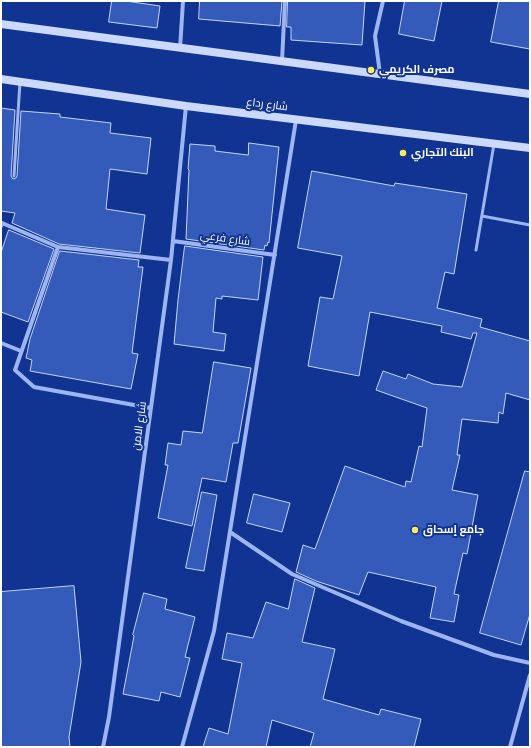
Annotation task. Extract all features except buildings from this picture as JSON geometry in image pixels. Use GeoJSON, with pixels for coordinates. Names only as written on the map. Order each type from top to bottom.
{"type":"FeatureCollection","features":[{"type":"Feature","properties":{"kind":"main road"},"geometry":{"type":"LineString","coordinates":[[1,24],[530,94]]}},
{"type":"Feature","properties":{"kind":"main road","name":"شارع رداع"},"geometry":{"type":"LineString","coordinates":[[1,79],[186,106],[530,148]]}},
{"type":"Feature","properties":{"kind":"street"},"geometry":{"type":"LineString","coordinates":[[180,48],[183,1]]}},
{"type":"Feature","properties":{"kind":"street"},"geometry":{"type":"LineString","coordinates":[[282,62],[284,1]]}},
{"type":"Feature","properties":{"kind":"street"},"geometry":{"type":"LineString","coordinates":[[380,74],[375,36],[383,1]]}},
{"type":"Feature","properties":{"kind":"street","name":"شارع الامن"},"geometry":{"type":"LineString","coordinates":[[103,747],[109,717],[171,260],[186,106]]}},
{"type":"Feature","properties":{"kind":"street"},"geometry":{"type":"LineString","coordinates":[[182,747],[214,631],[296,120]]}},
{"type":"Feature","properties":{"kind":"street"},"geometry":{"type":"LineString","coordinates":[[1,224],[58,247],[171,260]]}},
{"type":"Feature","properties":{"kind":"street","name":"شارع فرعي"},"geometry":{"type":"LineString","coordinates":[[173,241],[275,254]]}},
{"type":"Feature","properties":{"kind":"street"},"geometry":{"type":"LineString","coordinates":[[58,247],[15,370],[34,387],[151,408]]}},
{"type":"Feature","properties":{"kind":"street"},"geometry":{"type":"LineString","coordinates":[[1,343],[21,351]]}},
{"type":"Feature","properties":{"kind":"street"},"geometry":{"type":"LineString","coordinates":[[230,532],[292,574],[401,621],[494,655],[530,663]]}},
{"type":"Feature","properties":{"kind":"street"},"geometry":{"type":"LineString","coordinates":[[510,747],[530,675]]}},
{"type":"Feature","properties":{"kind":"lane"},"geometry":{"type":"LineString","coordinates":[[14,176],[20,82]]}},
{"type":"Feature","properties":{"kind":"lane"},"geometry":{"type":"LineString","coordinates":[[476,250],[494,144]]}},
{"type":"Feature","properties":{"kind":"lane"},"geometry":{"type":"LineString","coordinates":[[482,216],[530,225]]}},
{"type":"Feature","properties":{"kind":"place","name":"مصرف الكريمي"},"geometry":{"type":"Point","coordinates":[371,70]}},
{"type":"Feature","properties":{"kind":"place","name":"البنك التجاري"},"geometry":{"type":"Point","coordinates":[403,153]}},
{"type":"Feature","properties":{"kind":"place","name":"جامع إسحاق"},"geometry":{"type":"Point","coordinates":[415,530]}}]}
